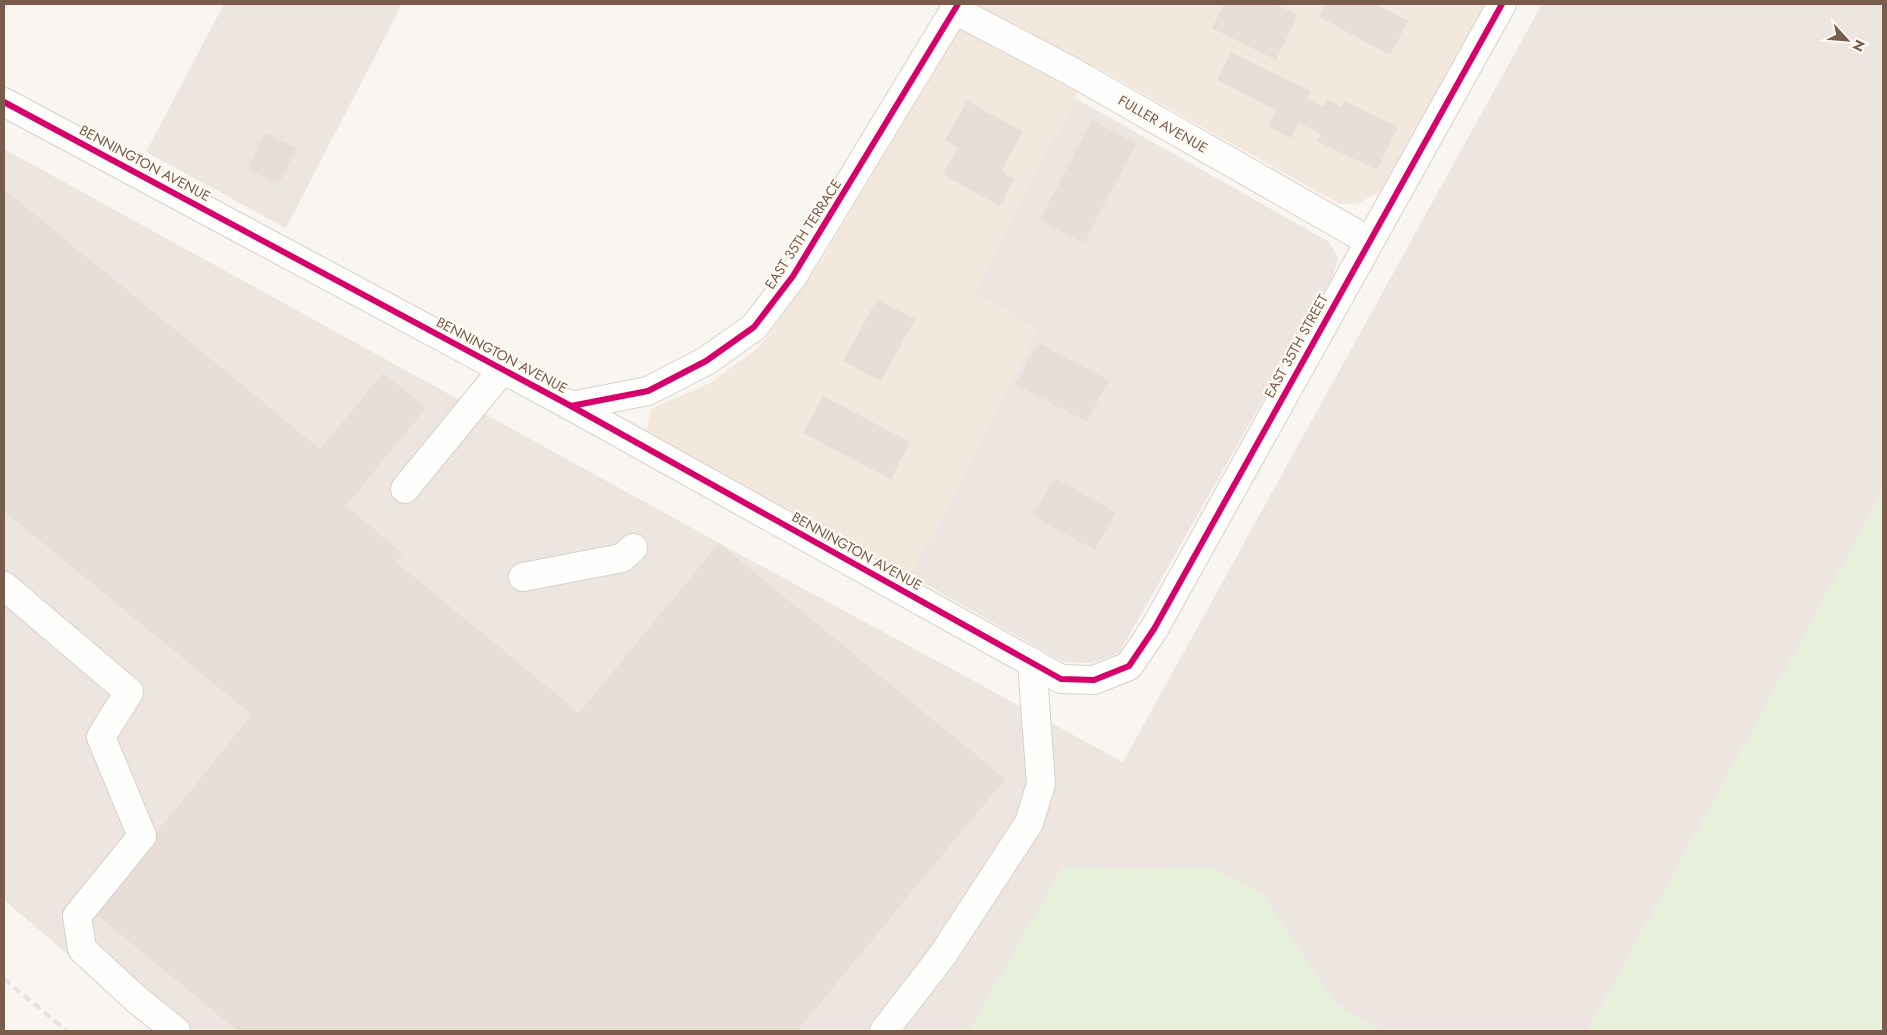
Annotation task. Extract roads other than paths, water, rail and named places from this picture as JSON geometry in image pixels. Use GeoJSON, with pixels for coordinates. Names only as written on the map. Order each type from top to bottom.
{"type":"FeatureCollection","features":[{"type":"Feature","properties":{"kind":"street","name":"EAST 35TH STREET"},"geometry":{"type":"LineString","coordinates":[[1094,680],[1129,666],[1154,629],[1502,4]]}},
{"type":"Feature","properties":{"kind":"street","name":"FULLER AVENUE"},"geometry":{"type":"LineString","coordinates":[[956,7],[1369,241]]}},
{"type":"Feature","properties":{"kind":"street","name":"EAST 35TH TERRACE"},"geometry":{"type":"LineString","coordinates":[[571,406],[648,391],[706,362],[754,327],[794,276],[956,7]]}},
{"type":"Feature","properties":{"kind":"street","name":"BENNINGTON AVENUE"},"geometry":{"type":"LineString","coordinates":[[4,102],[571,406],[1062,679],[1094,680]]}},
{"type":"Feature","properties":{"kind":"street"},"geometry":{"type":"LineString","coordinates":[[405,489],[503,369]]}},
{"type":"Feature","properties":{"kind":"street"},"geometry":{"type":"LineString","coordinates":[[523,578],[622,558],[633,548]]}},
{"type":"Feature","properties":{"kind":"street"},"geometry":{"type":"LineString","coordinates":[[4,586],[129,692],[101,737],[142,836],[77,916],[78,924],[82,949],[136,999],[176,1031]]}},
{"type":"Feature","properties":{"kind":"street"},"geometry":{"type":"LineString","coordinates":[[884,1031],[942,956],[1029,822],[1041,784],[1032,662]]}},
{"type":"Feature","properties":{"kind":"railway"},"geometry":{"type":"LineString","coordinates":[[4,979],[67,1031]]}}]}
